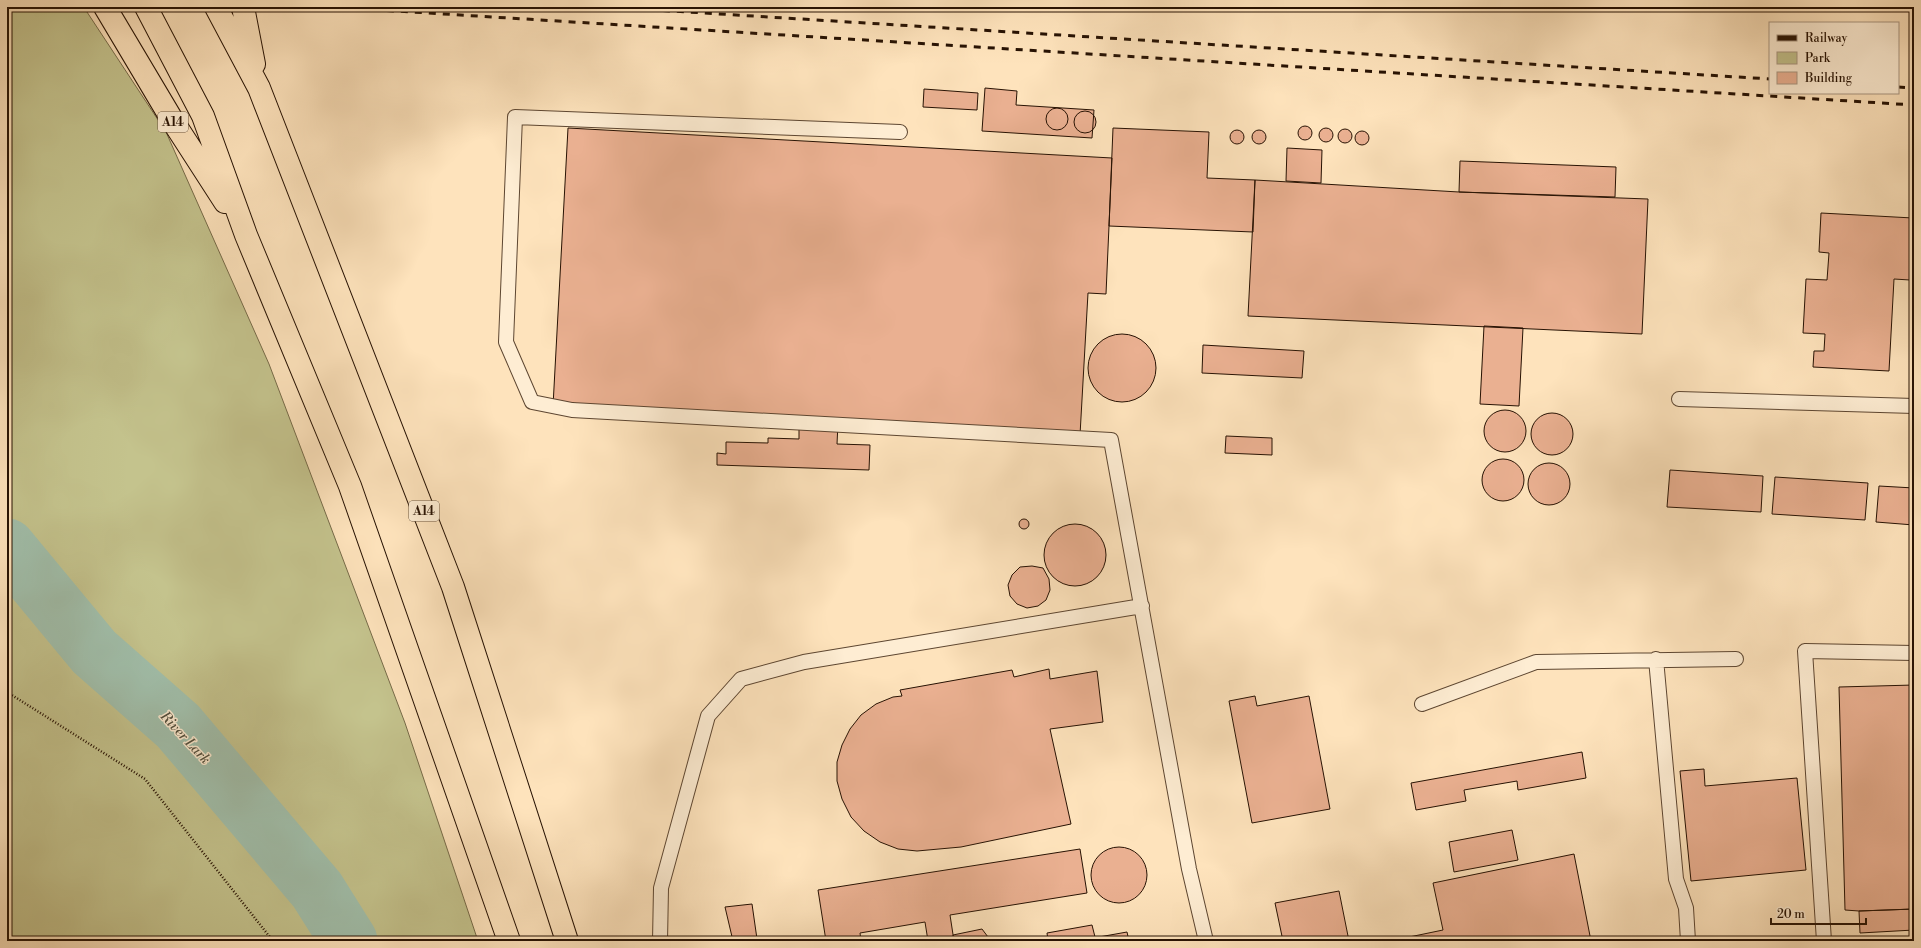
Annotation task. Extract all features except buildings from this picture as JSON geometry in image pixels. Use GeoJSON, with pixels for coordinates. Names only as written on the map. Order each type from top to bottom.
{"type":"FeatureCollection","features":[{"type":"Feature","properties":{"kind":"highway","name":"A14"},"geometry":{"type":"LineString","coordinates":[[105,7],[174,123],[246,235]]}},
{"type":"Feature","properties":{"kind":"highway","name":"A14"},"geometry":{"type":"LineString","coordinates":[[146,7],[203,116],[246,235],[350,486],[509,941]]}},
{"type":"Feature","properties":{"kind":"highway","name":"A14"},"geometry":{"type":"LineString","coordinates":[[216,7],[259,88],[453,587],[567,941]]}},
{"type":"Feature","properties":{"kind":"highway","name":"A14"},"geometry":{"type":"LineString","coordinates":[[243,7],[259,88]]}},
{"type":"Feature","properties":{"kind":"lane"},"geometry":{"type":"LineString","coordinates":[[900,132],[515,117],[506,342],[532,402],[572,410],[1111,440],[1189,869],[1206,941]]}},
{"type":"Feature","properties":{"kind":"lane"},"geometry":{"type":"LineString","coordinates":[[1679,399],[1914,406]]}},
{"type":"Feature","properties":{"kind":"lane"},"geometry":{"type":"LineString","coordinates":[[660,941],[661,888],[708,716],[741,679],[804,662],[1142,606]]}},
{"type":"Feature","properties":{"kind":"lane"},"geometry":{"type":"LineString","coordinates":[[1824,941],[1805,651],[1914,653]]}},
{"type":"Feature","properties":{"kind":"lane"},"geometry":{"type":"LineString","coordinates":[[1656,659],[1676,879],[1686,908],[1688,941]]}},
{"type":"Feature","properties":{"kind":"lane"},"geometry":{"type":"LineString","coordinates":[[1422,704],[1536,662],[1736,659]]}},
{"type":"Feature","properties":{"kind":"path"},"geometry":{"type":"LineString","coordinates":[[7,692],[144,779],[273,941]]}},
{"type":"Feature","properties":{"kind":"green space"},"geometry":{"type":"Polygon","coordinates":[[[7,8],[85,9],[166,132],[269,364],[405,723],[478,941],[7,941],[7,8]]]}},
{"type":"Feature","properties":{"kind":"waterway","name":"River Lark"},"geometry":{"type":"LineString","coordinates":[[7,547],[94,652],[178,726],[317,890],[349,941]]}},
{"type":"Feature","properties":{"kind":"railway"},"geometry":{"type":"LineString","coordinates":[[331,7],[1914,105]]}},
{"type":"Feature","properties":{"kind":"railway"},"geometry":{"type":"LineString","coordinates":[[607,7],[1769,79]]}},
{"type":"Feature","properties":{"kind":"railway"},"geometry":{"type":"LineString","coordinates":[[1899,87],[1914,88]]}}]}
